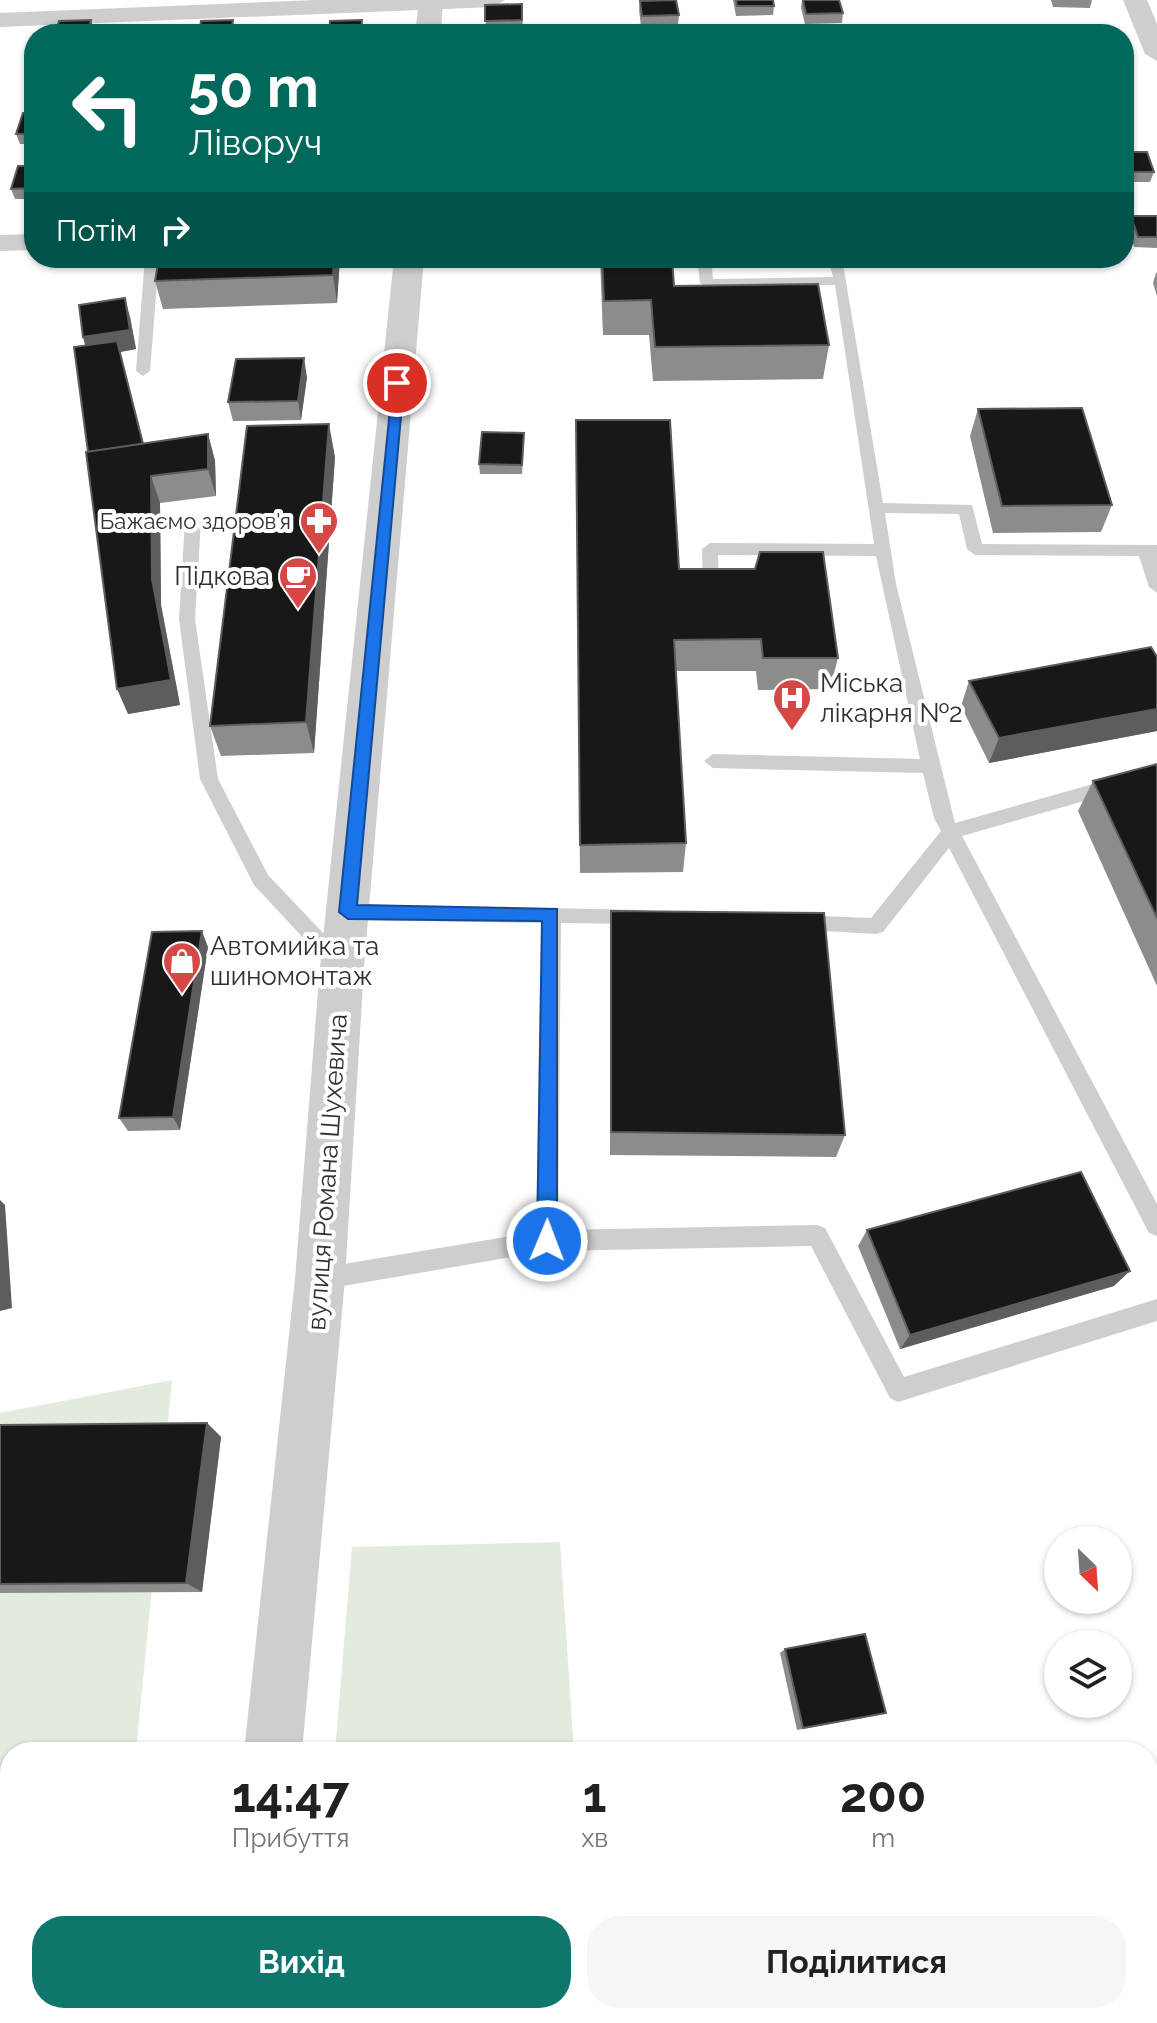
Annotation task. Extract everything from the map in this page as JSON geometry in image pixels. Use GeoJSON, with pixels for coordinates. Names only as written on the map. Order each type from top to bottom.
{"type":"FeatureCollection","features":[{"type":"Feature","properties":{"kind":"street"},"geometry":{"type":"LineString","coordinates":[[0,20],[493,0]]}},
{"type":"Feature","properties":{"kind":"street"},"geometry":{"type":"LineString","coordinates":[[1135,0],[1157,54]]}},
{"type":"Feature","properties":{"kind":"street"},"geometry":{"type":"LineString","coordinates":[[429,24],[431,1]]}},
{"type":"Feature","properties":{"kind":"street"},"geometry":{"type":"LineString","coordinates":[[0,243],[24,242]]}},
{"type":"Feature","properties":{"kind":"street","name":"вулиця Романа Шухевича"},"geometry":{"type":"LineString","coordinates":[[274,1742],[320,1279],[342,967],[408,268]]}},
{"type":"Feature","properties":{"kind":"lane"},"geometry":{"type":"LineString","coordinates":[[143,371],[151,268]]}},
{"type":"Feature","properties":{"kind":"lane"},"geometry":{"type":"LineString","coordinates":[[705,268],[707,283],[841,281]]}},
{"type":"Feature","properties":{"kind":"lane"},"geometry":{"type":"LineString","coordinates":[[838,268],[883,550],[943,818],[1157,1226]]}},
{"type":"Feature","properties":{"kind":"lane"},"geometry":{"type":"LineString","coordinates":[[876,508],[966,509],[975,549],[1151,551],[1157,587]]}},
{"type":"Feature","properties":{"kind":"lane"},"geometry":{"type":"LineString","coordinates":[[193,521],[187,619],[209,779],[261,880],[342,967]]}},
{"type":"Feature","properties":{"kind":"lane"},"geometry":{"type":"LineString","coordinates":[[711,590],[710,549],[883,550]]}},
{"type":"Feature","properties":{"kind":"lane"},"geometry":{"type":"LineString","coordinates":[[713,761],[931,766]]}},
{"type":"Feature","properties":{"kind":"lane"},"geometry":{"type":"LineString","coordinates":[[781,922],[876,926],[951,832],[1157,773]]}},
{"type":"Feature","properties":{"kind":"lane"},"geometry":{"type":"LineString","coordinates":[[348,912],[655,917]]}},
{"type":"Feature","properties":{"kind":"lane"},"geometry":{"type":"LineString","coordinates":[[547,1241],[551,914]]}},
{"type":"Feature","properties":{"kind":"lane"},"geometry":{"type":"LineString","coordinates":[[320,1279],[547,1241],[817,1235],[898,1390],[1157,1310]]}},
{"type":"Feature","properties":{"kind":"shaded area"},"geometry":{"type":"Polygon","coordinates":[[[172,1380],[137,1742],[0,1742],[0,1413],[172,1380]]]}},
{"type":"Feature","properties":{"kind":"shaded area"},"geometry":{"type":"Polygon","coordinates":[[[560,1542],[573,1742],[336,1742],[352,1547],[560,1542]]]}},
{"type":"Feature","properties":{"kind":"building"},"geometry":{"type":"Polygon","coordinates":[[[676,0],[679,15],[642,16],[640,1],[676,0]]]}},
{"type":"Feature","properties":{"kind":"building"},"geometry":{"type":"Polygon","coordinates":[[[736,0],[773,0],[774,6],[737,6],[736,0]]]}},
{"type":"Feature","properties":{"kind":"building"},"geometry":{"type":"Polygon","coordinates":[[[803,0],[839,0],[843,13],[806,14],[803,0]]]}},
{"type":"Feature","properties":{"kind":"building"},"geometry":{"type":"Polygon","coordinates":[[[522,4],[522,20],[485,21],[485,5],[522,4]]]}},
{"type":"Feature","properties":{"kind":"building"},"geometry":{"type":"Polygon","coordinates":[[[91,20],[90,24],[58,24],[59,21],[91,20]]]}},
{"type":"Feature","properties":{"kind":"building"},"geometry":{"type":"Polygon","coordinates":[[[233,20],[232,24],[201,24],[201,21],[233,20]]]}},
{"type":"Feature","properties":{"kind":"building"},"geometry":{"type":"Polygon","coordinates":[[[362,20],[362,24],[330,24],[330,21],[362,20]]]}},
{"type":"Feature","properties":{"kind":"building"},"geometry":{"type":"Polygon","coordinates":[[[23,113],[24,113],[24,134],[16,134],[23,113]]]}},
{"type":"Feature","properties":{"kind":"building"},"geometry":{"type":"Polygon","coordinates":[[[1134,152],[1147,152],[1154,172],[1134,172],[1134,152]]]}},
{"type":"Feature","properties":{"kind":"building"},"geometry":{"type":"Polygon","coordinates":[[[18,166],[24,166],[24,188],[11,189],[18,166]]]}},
{"type":"Feature","properties":{"kind":"building"},"geometry":{"type":"Polygon","coordinates":[[[1134,216],[1157,216],[1157,237],[1138,237],[1134,216]]]}},
{"type":"Feature","properties":{"kind":"building"},"geometry":{"type":"Polygon","coordinates":[[[157,268],[333,268],[333,275],[155,281],[157,268]]]}},
{"type":"Feature","properties":{"kind":"building"},"geometry":{"type":"Polygon","coordinates":[[[602,268],[673,268],[674,286],[818,284],[829,345],[655,347],[651,300],[604,301],[602,268]]]}},
{"type":"Feature","properties":{"kind":"building"},"geometry":{"type":"Polygon","coordinates":[[[125,298],[130,330],[83,337],[79,305],[125,298]]]}},
{"type":"Feature","properties":{"kind":"building"},"geometry":{"type":"Polygon","coordinates":[[[117,341],[143,444],[88,452],[74,347],[117,341]]]}},
{"type":"Feature","properties":{"kind":"building"},"geometry":{"type":"Polygon","coordinates":[[[304,358],[298,401],[228,402],[236,359],[304,358]]]}},
{"type":"Feature","properties":{"kind":"building"},"geometry":{"type":"Polygon","coordinates":[[[1082,408],[1112,505],[1002,506],[978,409],[1082,408]]]}},
{"type":"Feature","properties":{"kind":"building"},"geometry":{"type":"Polygon","coordinates":[[[576,420],[670,420],[679,569],[755,569],[760,552],[823,552],[838,658],[763,658],[761,639],[674,640],[686,843],[580,845],[576,420]]]}},
{"type":"Feature","properties":{"kind":"building"},"geometry":{"type":"Polygon","coordinates":[[[329,424],[306,722],[210,726],[247,426],[329,424]]]}},
{"type":"Feature","properties":{"kind":"building"},"geometry":{"type":"Polygon","coordinates":[[[482,432],[524,433],[522,465],[479,464],[482,432]]]}},
{"type":"Feature","properties":{"kind":"building"},"geometry":{"type":"Polygon","coordinates":[[[208,434],[208,469],[151,476],[152,579],[171,680],[117,689],[86,452],[208,434]]]}},
{"type":"Feature","properties":{"kind":"building"},"geometry":{"type":"Polygon","coordinates":[[[1151,647],[1157,657],[1157,709],[999,738],[969,681],[1151,647]]]}},
{"type":"Feature","properties":{"kind":"building"},"geometry":{"type":"Polygon","coordinates":[[[1157,764],[1157,918],[1093,781],[1157,764]]]}},
{"type":"Feature","properties":{"kind":"building"},"geometry":{"type":"Polygon","coordinates":[[[611,911],[824,913],[845,1135],[611,1132],[611,911]]]}},
{"type":"Feature","properties":{"kind":"building"},"geometry":{"type":"Polygon","coordinates":[[[202,931],[173,1117],[119,1118],[152,932],[202,931]]]}},
{"type":"Feature","properties":{"kind":"building"},"geometry":{"type":"Polygon","coordinates":[[[1081,1172],[1130,1271],[910,1335],[867,1230],[1081,1172]]]}},
{"type":"Feature","properties":{"kind":"building"},"geometry":{"type":"Polygon","coordinates":[[[207,1423],[186,1583],[0,1584],[0,1425],[207,1423]]]}},
{"type":"Feature","properties":{"kind":"building"},"geometry":{"type":"Polygon","coordinates":[[[865,1634],[886,1713],[803,1728],[785,1649],[865,1634]]]}},
{"type":"Feature","properties":{"kind":"place","name":"Бажаємо здоров'я"},"geometry":{"type":"Point","coordinates":[319,555]}},
{"type":"Feature","properties":{"kind":"place","name":"Підкова"},"geometry":{"type":"Point","coordinates":[298,610]}},
{"type":"Feature","properties":{"kind":"place","name":"Міська лікарня №2"},"geometry":{"type":"Point","coordinates":[792,732]}},
{"type":"Feature","properties":{"kind":"place","name":"Автомийка та шиномонтаж"},"geometry":{"type":"Point","coordinates":[182,995]}},
{"type":"Feature","properties":{"kind":"route"},"geometry":{"type":"LineString","coordinates":[[397,383],[348,912],[551,914],[547,1241]]}}]}
